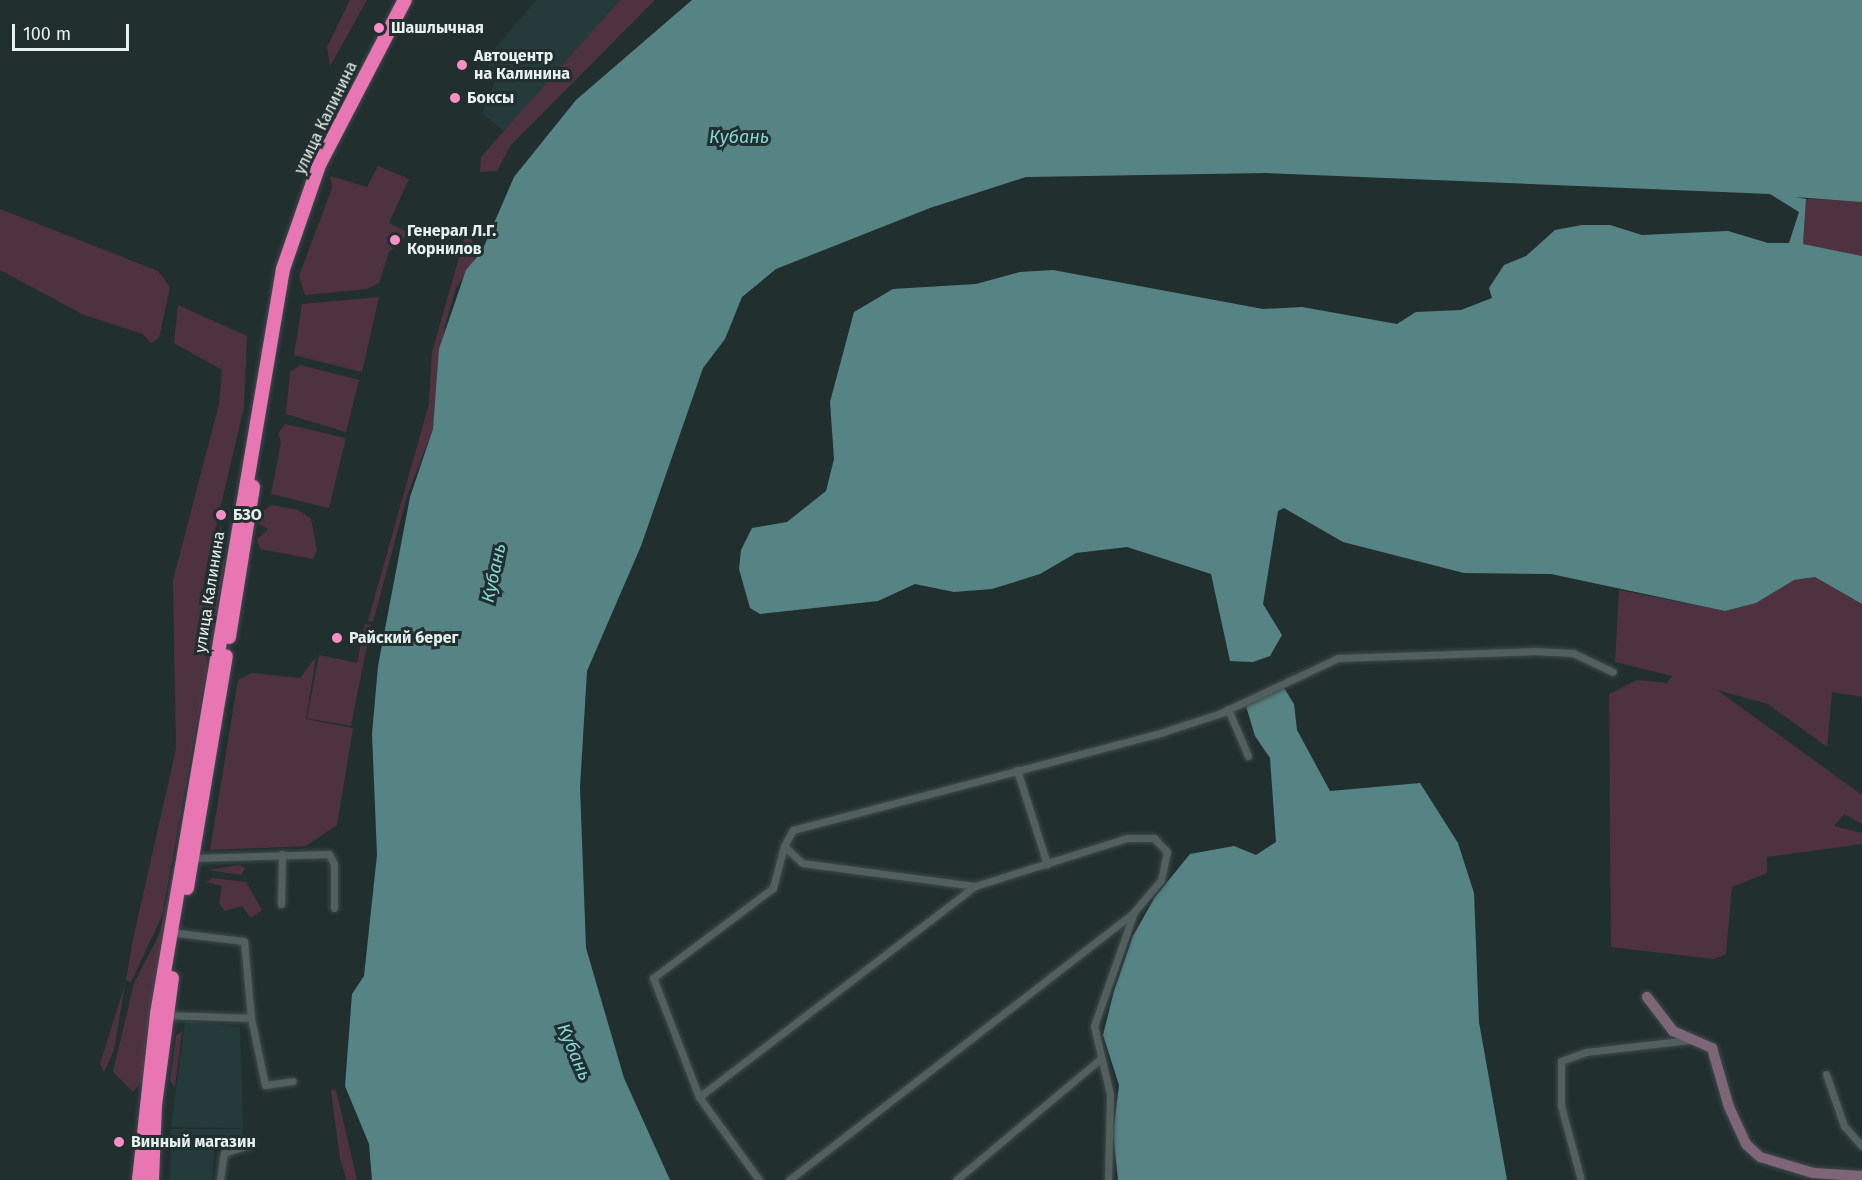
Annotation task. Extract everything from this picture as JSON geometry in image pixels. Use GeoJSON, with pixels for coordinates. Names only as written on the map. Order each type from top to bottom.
{"type":"FeatureCollection","features":[{"type":"Feature","properties":{"kind":"highway","name":"улица Калинина"},"geometry":{"type":"LineString","coordinates":[[146,1176],[165,969],[283,269],[319,165],[405,0]]}},
{"type":"Feature","properties":{"kind":"highway","name":"улица Калинина"},"geometry":{"type":"LineString","coordinates":[[146,1176],[178,933],[291,271],[326,168],[414,0]]}},
{"type":"Feature","properties":{"kind":"street"},"geometry":{"type":"LineString","coordinates":[[759,1180],[699,1097],[653,978],[773,888],[784,846],[793,830],[1017,770],[1228,709],[1333,659],[1371,653],[1573,653],[1613,672]]}},
{"type":"Feature","properties":{"kind":"street"},"geometry":{"type":"LineString","coordinates":[[1228,709],[1248,756]]}},
{"type":"Feature","properties":{"kind":"street"},"geometry":{"type":"LineString","coordinates":[[1017,770],[1047,864]]}},
{"type":"Feature","properties":{"kind":"street"},"geometry":{"type":"LineString","coordinates":[[699,1097],[975,886],[1127,838],[1154,838],[1164,845],[1167,867],[1134,912],[789,1180]]}},
{"type":"Feature","properties":{"kind":"street"},"geometry":{"type":"LineString","coordinates":[[784,846],[802,863],[975,886]]}},
{"type":"Feature","properties":{"kind":"street"},"geometry":{"type":"LineString","coordinates":[[192,858],[321,852],[333,858],[334,908]]}},
{"type":"Feature","properties":{"kind":"street"},"geometry":{"type":"LineString","coordinates":[[281,904],[282,854]]}},
{"type":"Feature","properties":{"kind":"street"},"geometry":{"type":"LineString","coordinates":[[1108,1180],[1110,1094],[1094,1026],[1134,912]]}},
{"type":"Feature","properties":{"kind":"street"},"geometry":{"type":"LineString","coordinates":[[178,933],[244,941],[251,1018],[265,1085],[293,1081]]}},
{"type":"Feature","properties":{"kind":"street"},"geometry":{"type":"LineString","coordinates":[[1647,997],[1673,1031],[1689,1040],[1712,1048],[1729,1107],[1746,1144],[1760,1156],[1813,1173],[1862,1176]]}},
{"type":"Feature","properties":{"kind":"street"},"geometry":{"type":"LineString","coordinates":[[167,1015],[251,1018]]}},
{"type":"Feature","properties":{"kind":"street"},"geometry":{"type":"LineString","coordinates":[[1581,1180],[1561,1106],[1561,1061],[1586,1052],[1689,1040]]}},
{"type":"Feature","properties":{"kind":"street"},"geometry":{"type":"LineString","coordinates":[[956,1180],[1100,1059]]}},
{"type":"Feature","properties":{"kind":"street"},"geometry":{"type":"LineString","coordinates":[[1826,1074],[1844,1126],[1862,1146]]}},
{"type":"Feature","properties":{"kind":"street"},"geometry":{"type":"LineString","coordinates":[[220,1180],[224,1153],[252,1144]]}},
{"type":"Feature","properties":{"kind":"shaded area"},"geometry":{"type":"Polygon","coordinates":[[[350,0],[367,0],[330,66],[327,47],[350,0]]]}},
{"type":"Feature","properties":{"kind":"shaded area"},"geometry":{"type":"Polygon","coordinates":[[[536,0],[620,0],[506,133],[482,113],[500,70],[483,63],[536,0]]]}},
{"type":"Feature","properties":{"kind":"shaded area"},"geometry":{"type":"Polygon","coordinates":[[[620,0],[655,0],[511,145],[497,171],[480,172],[481,157],[620,0]]]}},
{"type":"Feature","properties":{"kind":"shaded area"},"geometry":{"type":"Polygon","coordinates":[[[378,166],[409,179],[389,223],[409,233],[389,252],[379,283],[367,289],[305,295],[299,276],[332,188],[330,176],[367,187],[378,166]]]}},
{"type":"Feature","properties":{"kind":"shaded area"},"geometry":{"type":"Polygon","coordinates":[[[1806,199],[1862,201],[1862,256],[1803,244],[1806,199]]]}},
{"type":"Feature","properties":{"kind":"shaded area"},"geometry":{"type":"Polygon","coordinates":[[[0,209],[158,271],[170,287],[159,338],[151,343],[143,334],[84,315],[0,270],[0,209]]]}},
{"type":"Feature","properties":{"kind":"shaded area"},"geometry":{"type":"Polygon","coordinates":[[[471,230],[475,262],[456,288],[445,326],[433,429],[407,496],[373,622],[368,621],[429,404],[432,352],[466,233],[471,230]]]}},
{"type":"Feature","properties":{"kind":"shaded area"},"geometry":{"type":"Polygon","coordinates":[[[379,297],[362,372],[294,355],[302,304],[379,297]]]}},
{"type":"Feature","properties":{"kind":"shaded area"},"geometry":{"type":"Polygon","coordinates":[[[178,305],[247,336],[244,407],[202,594],[207,668],[162,916],[131,982],[126,980],[133,939],[176,749],[173,580],[219,404],[222,370],[174,343],[178,305]]]}},
{"type":"Feature","properties":{"kind":"shaded area"},"geometry":{"type":"Polygon","coordinates":[[[300,365],[359,380],[346,432],[286,414],[290,372],[300,365]]]}},
{"type":"Feature","properties":{"kind":"shaded area"},"geometry":{"type":"Polygon","coordinates":[[[285,424],[346,438],[329,508],[271,494],[281,442],[278,433],[285,424]]]}},
{"type":"Feature","properties":{"kind":"shaded area"},"geometry":{"type":"Polygon","coordinates":[[[271,505],[298,510],[311,519],[317,550],[313,559],[260,549],[257,539],[268,529],[257,523],[257,516],[271,505]]]}},
{"type":"Feature","properties":{"kind":"shaded area"},"geometry":{"type":"Polygon","coordinates":[[[221,524],[224,567],[208,656],[203,593],[221,524]]]}},
{"type":"Feature","properties":{"kind":"shaded area"},"geometry":{"type":"Polygon","coordinates":[[[1815,577],[1862,604],[1862,697],[1832,692],[1827,747],[1768,704],[1717,690],[1862,795],[1862,824],[1844,814],[1834,826],[1862,833],[1862,844],[1767,857],[1767,873],[1732,887],[1726,954],[1714,959],[1611,947],[1609,694],[1637,680],[1667,683],[1672,676],[1615,662],[1619,590],[1725,611],[1756,603],[1794,580],[1815,577]]]}},
{"type":"Feature","properties":{"kind":"shaded area"},"geometry":{"type":"Polygon","coordinates":[[[365,624],[371,625],[351,726],[307,718],[319,655],[357,663],[365,624]]]}},
{"type":"Feature","properties":{"kind":"shaded area"},"geometry":{"type":"Polygon","coordinates":[[[316,657],[306,719],[353,728],[337,825],[306,846],[210,850],[238,680],[252,673],[300,678],[316,657]]]}},
{"type":"Feature","properties":{"kind":"shaded area"},"geometry":{"type":"Polygon","coordinates":[[[175,861],[144,1079],[133,1092],[113,1072],[134,983],[160,933],[175,861]]]}},
{"type":"Feature","properties":{"kind":"shaded area"},"geometry":{"type":"Polygon","coordinates":[[[239,865],[245,868],[241,875],[209,870],[239,865]]]}},
{"type":"Feature","properties":{"kind":"shaded area"},"geometry":{"type":"Polygon","coordinates":[[[213,878],[246,882],[262,910],[251,918],[242,906],[225,911],[219,903],[222,886],[206,882],[213,878]]]}},
{"type":"Feature","properties":{"kind":"shaded area"},"geometry":{"type":"Polygon","coordinates":[[[125,984],[114,1050],[104,1072],[100,1064],[125,984]]]}},
{"type":"Feature","properties":{"kind":"shaded area"},"geometry":{"type":"Polygon","coordinates":[[[185,1021],[240,1027],[243,1128],[171,1127],[185,1021]]]}},
{"type":"Feature","properties":{"kind":"shaded area"},"geometry":{"type":"Polygon","coordinates":[[[182,1031],[175,1087],[170,1081],[176,1036],[182,1031]]]}},
{"type":"Feature","properties":{"kind":"shaded area"},"geometry":{"type":"Polygon","coordinates":[[[331,1090],[336,1090],[357,1180],[347,1180],[340,1159],[331,1090]]]}},
{"type":"Feature","properties":{"kind":"shaded area"},"geometry":{"type":"Polygon","coordinates":[[[171,1129],[242,1129],[242,1138],[215,1141],[212,1180],[170,1180],[171,1129]]]}},
{"type":"Feature","properties":{"kind":"water","name":"Кубань"},"geometry":{"type":"Polygon","coordinates":[[[692,0],[1862,0],[1862,202],[1795,197],[1806,199],[1803,244],[1862,256],[1862,604],[1815,577],[1794,580],[1756,603],[1725,611],[1551,574],[1464,573],[1343,542],[1284,508],[1278,511],[1263,604],[1282,635],[1270,656],[1253,662],[1230,661],[1211,574],[1127,547],[1076,553],[1040,574],[992,589],[954,592],[915,584],[878,601],[760,614],[750,608],[739,569],[741,550],[752,528],[787,522],[826,491],[834,459],[830,402],[854,312],[893,289],[976,284],[1020,272],[1053,270],[1263,309],[1302,307],[1397,324],[1416,312],[1461,310],[1492,298],[1489,288],[1504,265],[1526,256],[1555,230],[1582,225],[1610,225],[1642,235],[1728,231],[1768,243],[1789,243],[1799,212],[1770,194],[1266,173],[1026,177],[930,208],[776,269],[742,297],[725,339],[703,368],[641,546],[587,671],[580,787],[586,948],[624,1078],[670,1180],[372,1180],[369,1144],[345,1086],[352,994],[364,976],[377,855],[372,734],[378,666],[410,497],[433,429],[439,349],[466,270],[482,251],[514,177],[576,100],[692,0]]]}},
{"type":"Feature","properties":{"kind":"water"},"geometry":{"type":"Polygon","coordinates":[[[1284,688],[1294,704],[1297,730],[1330,791],[1420,783],[1458,843],[1474,893],[1479,1022],[1507,1180],[1118,1180],[1113,1133],[1119,1085],[1103,1035],[1114,991],[1133,936],[1155,897],[1190,854],[1234,846],[1256,855],[1276,842],[1270,758],[1255,736],[1246,706],[1284,688]]]}},
{"type":"Feature","properties":{"kind":"place","name":"Шашлычная"},"geometry":{"type":"Point","coordinates":[379,28]}},
{"type":"Feature","properties":{"kind":"place","name":"Автоцентр на Калинина"},"geometry":{"type":"Point","coordinates":[462,65]}},
{"type":"Feature","properties":{"kind":"place","name":"Боксы"},"geometry":{"type":"Point","coordinates":[455,98]}},
{"type":"Feature","properties":{"kind":"place","name":"Генерал Л.Г. Корнилов"},"geometry":{"type":"Point","coordinates":[395,240]}},
{"type":"Feature","properties":{"kind":"place","name":"БЗО"},"geometry":{"type":"Point","coordinates":[221,515]}},
{"type":"Feature","properties":{"kind":"place","name":"Райский берег"},"geometry":{"type":"Point","coordinates":[337,638]}},
{"type":"Feature","properties":{"kind":"place","name":"Винный магазин"},"geometry":{"type":"Point","coordinates":[119,1142]}}]}
